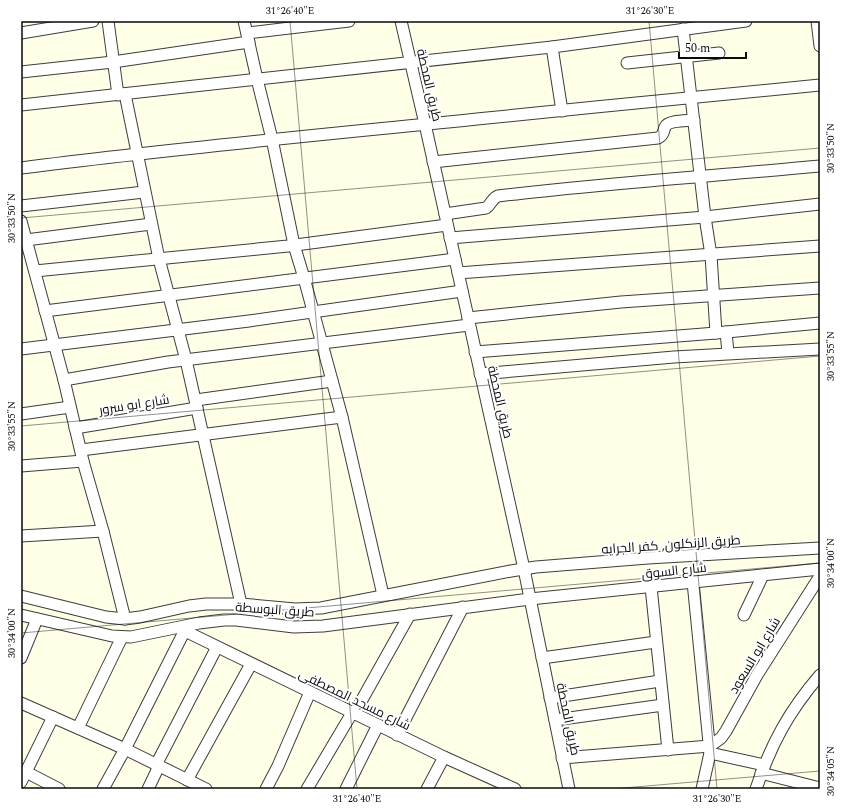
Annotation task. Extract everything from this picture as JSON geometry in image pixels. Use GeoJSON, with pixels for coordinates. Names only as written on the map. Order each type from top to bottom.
{"type":"FeatureCollection","features":[{"type":"Feature","properties":{"kind":"street"},"geometry":{"type":"LineString","coordinates":[[21,33],[93,21]]}},
{"type":"Feature","properties":{"kind":"street"},"geometry":{"type":"LineString","coordinates":[[108,21],[113,62],[136,153],[159,258],[204,435],[241,604]]}},
{"type":"Feature","properties":{"kind":"street"},"geometry":{"type":"LineString","coordinates":[[244,21],[272,139],[294,245],[342,417],[383,595]]}},
{"type":"Feature","properties":{"kind":"street"},"geometry":{"type":"LineString","coordinates":[[21,72],[113,62],[349,21]]}},
{"type":"Feature","properties":{"kind":"street","name":"طريق المحطة"},"geometry":{"type":"LineString","coordinates":[[401,21],[434,162],[527,584],[569,789]]}},
{"type":"Feature","properties":{"kind":"street"},"geometry":{"type":"LineString","coordinates":[[21,105],[552,48],[665,26],[683,29],[746,21]]}},
{"type":"Feature","properties":{"kind":"street"},"geometry":{"type":"LineString","coordinates":[[817,21],[820,46]]}},
{"type":"Feature","properties":{"kind":"street"},"geometry":{"type":"LineString","coordinates":[[683,29],[700,177],[711,255],[713,296],[721,333],[728,353]]}},
{"type":"Feature","properties":{"kind":"street"},"geometry":{"type":"LineString","coordinates":[[552,48],[562,111]]}},
{"type":"Feature","properties":{"kind":"street"},"geometry":{"type":"LineString","coordinates":[[627,63],[719,53]]}},
{"type":"Feature","properties":{"kind":"street"},"geometry":{"type":"LineString","coordinates":[[21,168],[136,153],[820,85]]}},
{"type":"Feature","properties":{"kind":"street"},"geometry":{"type":"LineString","coordinates":[[434,162],[658,138],[663,134],[665,126],[669,123],[694,120]]}},
{"type":"Feature","properties":{"kind":"street"},"geometry":{"type":"LineString","coordinates":[[35,271],[294,245],[446,220],[486,208],[494,197],[498,196],[575,186],[700,177],[820,166]]}},
{"type":"Feature","properties":{"kind":"street"},"geometry":{"type":"LineString","coordinates":[[21,206],[144,192]]}},
{"type":"Feature","properties":{"kind":"street"},"geometry":{"type":"LineString","coordinates":[[450,238],[705,217],[820,204]]}},
{"type":"Feature","properties":{"kind":"street"},"geometry":{"type":"LineString","coordinates":[[21,221],[64,380],[82,456],[103,530],[125,619]]}},
{"type":"Feature","properties":{"kind":"street"},"geometry":{"type":"LineString","coordinates":[[26,240],[151,224]]}},
{"type":"Feature","properties":{"kind":"street"},"geometry":{"type":"LineString","coordinates":[[458,273],[820,246]]}},
{"type":"Feature","properties":{"kind":"street"},"geometry":{"type":"LineString","coordinates":[[45,311],[455,259]]}},
{"type":"Feature","properties":{"kind":"street"},"geometry":{"type":"LineString","coordinates":[[64,380],[110,371],[186,360],[322,344],[468,321],[621,302],[820,288]]}},
{"type":"Feature","properties":{"kind":"street"},"geometry":{"type":"LineString","coordinates":[[21,349],[178,330],[462,291]]}},
{"type":"Feature","properties":{"kind":"street"},"geometry":{"type":"LineString","coordinates":[[475,352],[721,333],[820,323]]}},
{"type":"Feature","properties":{"kind":"street"},"geometry":{"type":"LineString","coordinates":[[480,374],[728,353],[820,349]]}},
{"type":"Feature","properties":{"kind":"street","name":"شارع ابو سرور"},"geometry":{"type":"LineString","coordinates":[[76,428],[196,404],[332,381]]}},
{"type":"Feature","properties":{"kind":"street"},"geometry":{"type":"LineString","coordinates":[[21,414],[70,407]]}},
{"type":"Feature","properties":{"kind":"street"},"geometry":{"type":"LineString","coordinates":[[21,466],[204,435],[342,417]]}},
{"type":"Feature","properties":{"kind":"street"},"geometry":{"type":"LineString","coordinates":[[21,536],[103,530]]}},
{"type":"Feature","properties":{"kind":"street","name":"طريق الزنكلون, كفر الجرايه"},"geometry":{"type":"LineString","coordinates":[[527,584],[648,558],[820,548]]}},
{"type":"Feature","properties":{"kind":"street","name":"شارع السوق"},"geometry":{"type":"LineString","coordinates":[[527,584],[651,587],[820,569]]}},
{"type":"Feature","properties":{"kind":"street"},"geometry":{"type":"LineString","coordinates":[[744,615],[763,575]]}},
{"type":"Feature","properties":{"kind":"street","name":"شارع ابو السعود"},"geometry":{"type":"LineString","coordinates":[[710,750],[724,734],[757,675],[820,576]]}},
{"type":"Feature","properties":{"kind":"street"},"geometry":{"type":"LineString","coordinates":[[693,582],[710,750],[702,789]]}},
{"type":"Feature","properties":{"kind":"street","name":"طريق البوسطة"},"geometry":{"type":"LineString","coordinates":[[21,596],[106,617],[125,619],[206,604],[241,604],[308,609],[321,608],[383,595],[527,584]]}},
{"type":"Feature","properties":{"kind":"street","name":"طريق البوسطة"},"geometry":{"type":"LineString","coordinates":[[21,615],[122,637],[131,637],[186,628],[212,621],[236,620],[294,626],[323,626],[463,607],[527,584]]}},
{"type":"Feature","properties":{"kind":"street"},"geometry":{"type":"LineString","coordinates":[[651,587],[668,750]]}},
{"type":"Feature","properties":{"kind":"street"},"geometry":{"type":"LineString","coordinates":[[397,734],[463,607]]}},
{"type":"Feature","properties":{"kind":"street"},"geometry":{"type":"LineString","coordinates":[[307,789],[410,614]]}},
{"type":"Feature","properties":{"kind":"street"},"geometry":{"type":"LineString","coordinates":[[21,658],[37,619]]}},
{"type":"Feature","properties":{"kind":"street"},"geometry":{"type":"LineString","coordinates":[[103,789],[125,750],[186,628]]}},
{"type":"Feature","properties":{"kind":"street","name":"شارع مسجد المصطفى"},"geometry":{"type":"LineString","coordinates":[[186,628],[251,664],[444,757],[515,789]]}},
{"type":"Feature","properties":{"kind":"street"},"geometry":{"type":"LineString","coordinates":[[78,728],[122,637]]}},
{"type":"Feature","properties":{"kind":"street"},"geometry":{"type":"LineString","coordinates":[[542,658],[656,642]]}},
{"type":"Feature","properties":{"kind":"street"},"geometry":{"type":"LineString","coordinates":[[148,789],[158,765],[218,647]]}},
{"type":"Feature","properties":{"kind":"street"},"geometry":{"type":"LineString","coordinates":[[188,780],[251,664]]}},
{"type":"Feature","properties":{"kind":"street"},"geometry":{"type":"LineString","coordinates":[[756,789],[772,746],[783,726],[795,707],[820,675]]}},
{"type":"Feature","properties":{"kind":"street"},"geometry":{"type":"LineString","coordinates":[[550,698],[660,681]]}},
{"type":"Feature","properties":{"kind":"street"},"geometry":{"type":"LineString","coordinates":[[266,789],[278,766],[310,692]]}},
{"type":"Feature","properties":{"kind":"street"},"geometry":{"type":"LineString","coordinates":[[21,703],[158,765],[206,789]]}},
{"type":"Feature","properties":{"kind":"street"},"geometry":{"type":"LineString","coordinates":[[555,720],[663,705]]}},
{"type":"Feature","properties":{"kind":"street"},"geometry":{"type":"LineString","coordinates":[[21,782],[53,717]]}},
{"type":"Feature","properties":{"kind":"street"},"geometry":{"type":"LineString","coordinates":[[346,789],[378,725]]}},
{"type":"Feature","properties":{"kind":"street"},"geometry":{"type":"LineString","coordinates":[[562,758],[668,750],[710,750],[820,788]]}},
{"type":"Feature","properties":{"kind":"street"},"geometry":{"type":"LineString","coordinates":[[427,789],[444,757]]}},
{"type":"Feature","properties":{"kind":"street"},"geometry":{"type":"LineString","coordinates":[[26,772],[59,789]]}},
{"type":"Feature","properties":{"kind":"path"},"geometry":{"type":"LineString","coordinates":[[648,558],[651,587]]}}]}
